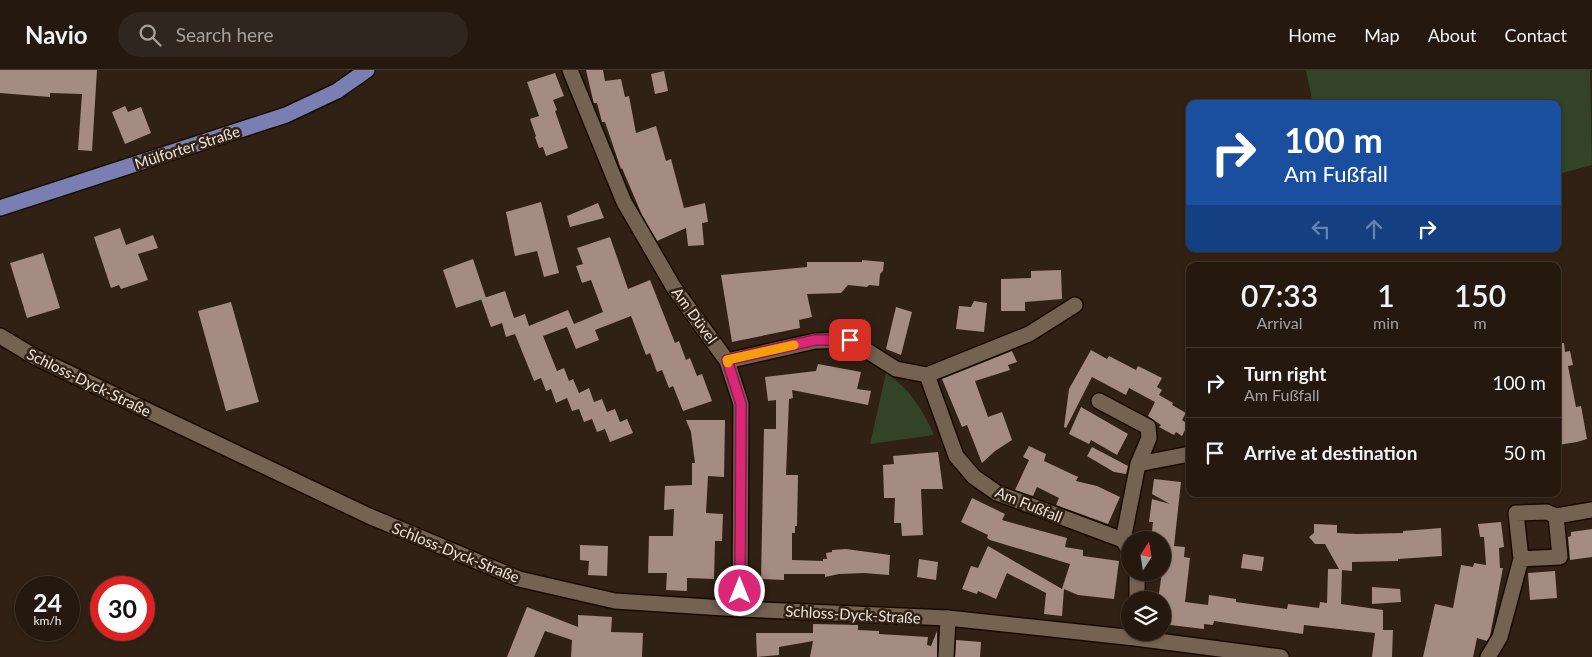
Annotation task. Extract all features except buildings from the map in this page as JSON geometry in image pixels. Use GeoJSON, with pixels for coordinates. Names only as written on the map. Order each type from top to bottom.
{"type":"FeatureCollection","features":[{"type":"Feature","properties":{"kind":"main road","name":"Mülforter Straße"},"geometry":{"type":"LineString","coordinates":[[0,208],[286,114],[337,91],[367,70]]}},
{"type":"Feature","properties":{"kind":"street","name":"Am Düvel"},"geometry":{"type":"LineString","coordinates":[[570,70],[624,202],[674,288],[727,360],[741,404],[740,609]]}},
{"type":"Feature","properties":{"kind":"street"},"geometry":{"type":"LineString","coordinates":[[727,360],[815,340],[850,340],[896,369],[927,375],[1029,334],[1075,304]]}},
{"type":"Feature","properties":{"kind":"street","name":"Schloss-Dyck-Straße"},"geometry":{"type":"LineString","coordinates":[[0,336],[35,357],[369,516],[519,579],[616,601],[740,609],[948,618],[1121,634]]}},
{"type":"Feature","properties":{"kind":"street","name":"Am Fußfall"},"geometry":{"type":"LineString","coordinates":[[927,375],[956,456],[974,477],[997,493],[1121,544]]}},
{"type":"Feature","properties":{"kind":"street"},"geometry":{"type":"LineString","coordinates":[[1099,401],[1148,427],[1149,438],[1138,464],[1128,531]]}},
{"type":"Feature","properties":{"kind":"street"},"geometry":{"type":"LineString","coordinates":[[1138,464],[1186,455]]}},
{"type":"Feature","properties":{"kind":"street"},"geometry":{"type":"LineString","coordinates":[[1488,657],[1500,637],[1521,560],[1516,513],[1547,512],[1556,516],[1592,510]]}},
{"type":"Feature","properties":{"kind":"street"},"geometry":{"type":"LineString","coordinates":[[1521,560],[1560,557],[1556,516]]}},
{"type":"Feature","properties":{"kind":"street"},"geometry":{"type":"LineString","coordinates":[[946,657],[948,618]]}},
{"type":"Feature","properties":{"kind":"street","name":"Schloss-Dyck-Straße"},"geometry":{"type":"LineString","coordinates":[[1171,640],[1281,657]]}},
{"type":"Feature","properties":{"kind":"green space"},"geometry":{"type":"Polygon","coordinates":[[[1306,70],[1590,70],[1592,165],[1561,173],[1561,100],[1312,100],[1306,70]]]}},
{"type":"Feature","properties":{"kind":"green space"},"geometry":{"type":"Polygon","coordinates":[[[886,373],[902,386],[914,400],[934,435],[870,444],[886,373]]]}},
{"type":"Feature","properties":{"kind":"slow traffic"},"geometry":{"type":"LineString","coordinates":[[728,363],[727,360],[794,345]]}},
{"type":"Feature","properties":{"kind":"route"},"geometry":{"type":"LineString","coordinates":[[740,591],[741,404],[727,360],[815,340],[850,340]]}}]}
